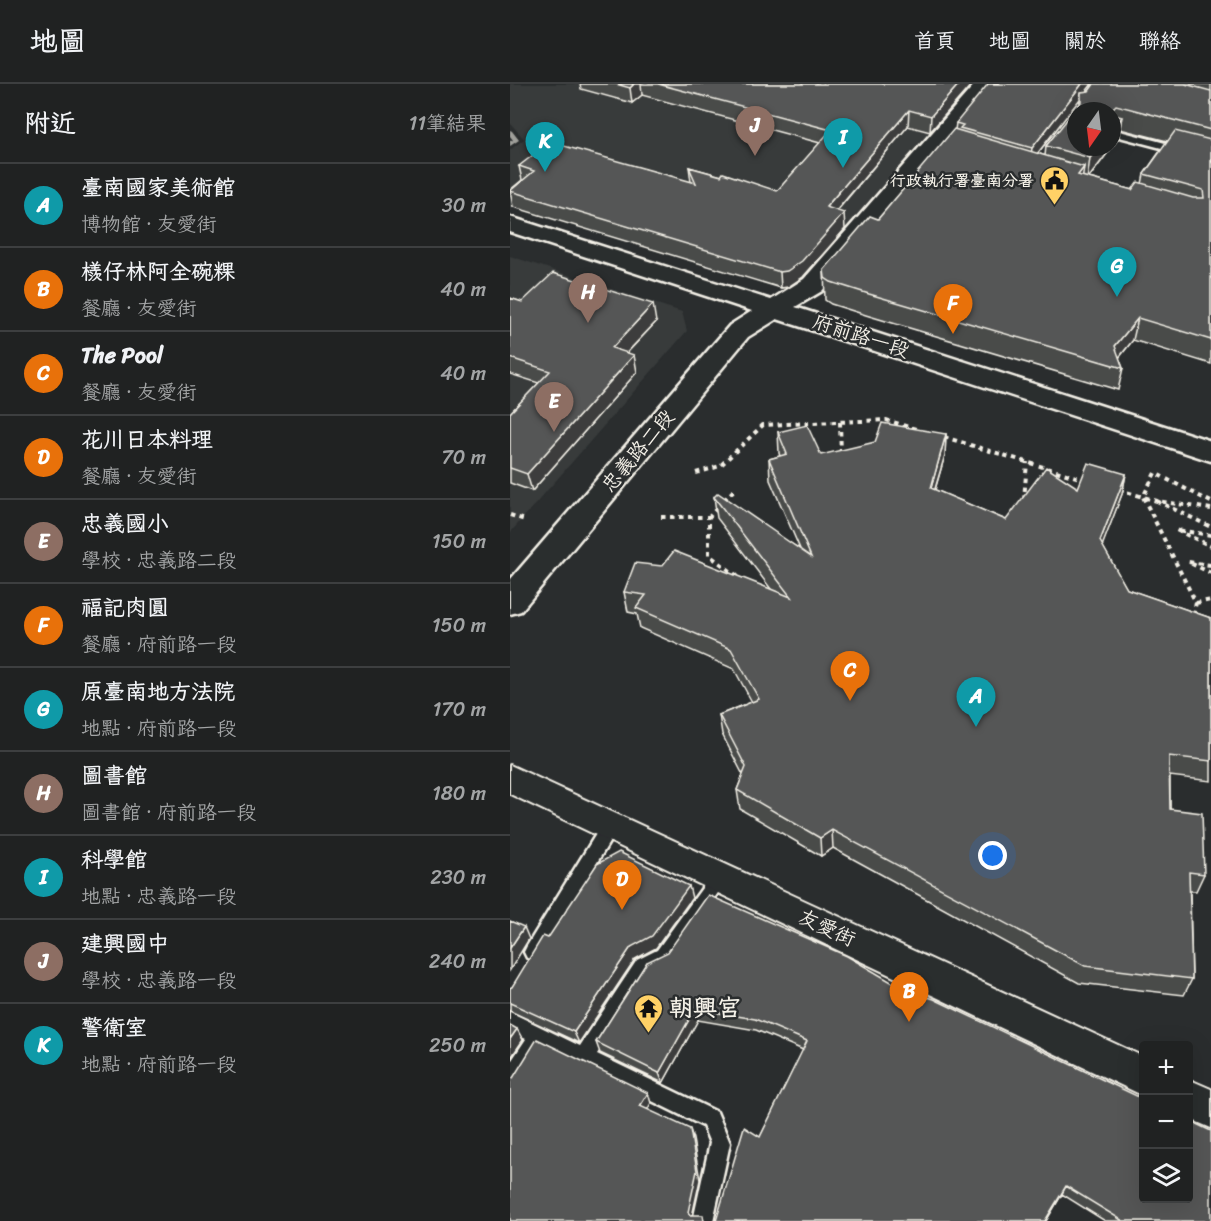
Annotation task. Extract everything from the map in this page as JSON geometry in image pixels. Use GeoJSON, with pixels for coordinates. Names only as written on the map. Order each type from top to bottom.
{"type":"FeatureCollection","features":[{"type":"Feature","properties":{"kind":"street","name":"忠義路二段"},"geometry":{"type":"LineString","coordinates":[[510,602],[739,331],[813,285],[944,144],[987,84]]}},
{"type":"Feature","properties":{"kind":"street","name":"府前路一段"},"geometry":{"type":"LineString","coordinates":[[510,224],[1211,450]]}},
{"type":"Feature","properties":{"kind":"street","name":"友愛街"},"geometry":{"type":"LineString","coordinates":[[510,779],[1139,1075]]}},
{"type":"Feature","properties":{"kind":"street"},"geometry":{"type":"LineString","coordinates":[[1193,1100],[1211,1109]]}},
{"type":"Feature","properties":{"kind":"lane"},"geometry":{"type":"LineString","coordinates":[[1121,134],[1211,158]]}},
{"type":"Feature","properties":{"kind":"lane"},"geometry":{"type":"LineString","coordinates":[[522,972],[610,826]]}},
{"type":"Feature","properties":{"kind":"lane"},"geometry":{"type":"LineString","coordinates":[[584,1057],[643,966],[663,956],[719,878]]}},
{"type":"Feature","properties":{"kind":"lane"},"geometry":{"type":"LineString","coordinates":[[510,1021],[710,1119],[720,1143],[703,1221]]}},
{"type":"Feature","properties":{"kind":"lane"},"geometry":{"type":"LineString","coordinates":[[510,1080],[539,1036]]}},
{"type":"Feature","properties":{"kind":"path"},"geometry":{"type":"LineString","coordinates":[[696,473],[720,466],[763,424],[886,420],[929,433]]}},
{"type":"Feature","properties":{"kind":"path"},"geometry":{"type":"LineString","coordinates":[[840,422],[841,462]]}},
{"type":"Feature","properties":{"kind":"path"},"geometry":{"type":"LineString","coordinates":[[940,436],[1090,481]]}},
{"type":"Feature","properties":{"kind":"path"},"geometry":{"type":"LineString","coordinates":[[1024,505],[1027,462]]}},
{"type":"Feature","properties":{"kind":"path"},"geometry":{"type":"LineString","coordinates":[[1143,497],[1155,473],[1211,502]]}},
{"type":"Feature","properties":{"kind":"path"},"geometry":{"type":"LineString","coordinates":[[1112,487],[1157,501],[1211,509]]}},
{"type":"Feature","properties":{"kind":"path"},"geometry":{"type":"LineString","coordinates":[[734,490],[709,517],[710,555],[743,581]]}},
{"type":"Feature","properties":{"kind":"path"},"geometry":{"type":"LineString","coordinates":[[1143,497],[1196,603],[1191,623]]}},
{"type":"Feature","properties":{"kind":"path"},"geometry":{"type":"LineString","coordinates":[[1157,501],[1211,527]]}},
{"type":"Feature","properties":{"kind":"path"},"geometry":{"type":"LineString","coordinates":[[510,515],[525,520]]}},
{"type":"Feature","properties":{"kind":"path"},"geometry":{"type":"LineString","coordinates":[[661,517],[709,517]]}},
{"type":"Feature","properties":{"kind":"path"},"geometry":{"type":"LineString","coordinates":[[1211,535],[1176,530],[1211,546]]}},
{"type":"Feature","properties":{"kind":"path"},"geometry":{"type":"LineString","coordinates":[[1211,565],[1188,562],[1211,573]]}},
{"type":"Feature","properties":{"kind":"path"},"geometry":{"type":"LineString","coordinates":[[1196,603],[1211,600]]}},
{"type":"Feature","properties":{"kind":"shaded area"},"geometry":{"type":"Polygon","coordinates":[[[510,84],[970,84],[846,230],[725,189],[580,151],[513,207],[510,206],[510,150],[524,139],[510,123],[510,84]]]}},
{"type":"Feature","properties":{"kind":"shaded area"},"geometry":{"type":"Polygon","coordinates":[[[510,256],[682,312],[687,331],[510,533],[510,256]]]}},
{"type":"Feature","properties":{"kind":"building"},"geometry":{"type":"Polygon","coordinates":[[[616,84],[634,84],[630,88],[616,84]]]}},
{"type":"Feature","properties":{"kind":"building"},"geometry":{"type":"Polygon","coordinates":[[[658,84],[959,84],[931,116],[909,110],[826,207],[844,213],[802,261],[787,271],[780,272],[510,191],[534,171],[519,166],[550,142],[696,183],[689,167],[721,176],[723,173],[777,191],[831,130],[658,84]]]}},
{"type":"Feature","properties":{"kind":"building"},"geometry":{"type":"Polygon","coordinates":[[[988,84],[1082,84],[1032,148],[960,128],[963,125],[956,123],[988,84]]]}},
{"type":"Feature","properties":{"kind":"building"},"geometry":{"type":"Polygon","coordinates":[[[1094,84],[1185,84],[1211,91],[1211,130],[1121,106],[1121,102],[1081,102],[1081,92],[1089,91],[1094,84]]]}},
{"type":"Feature","properties":{"kind":"building"},"geometry":{"type":"Polygon","coordinates":[[[1067,120],[1067,152],[1046,146],[1067,120]]]}},
{"type":"Feature","properties":{"kind":"building"},"geometry":{"type":"Polygon","coordinates":[[[954,129],[1084,167],[1078,175],[1132,190],[1138,182],[1193,198],[1204,198],[1203,190],[1144,174],[1175,131],[1211,140],[1211,340],[1138,318],[1115,346],[1123,368],[869,294],[825,278],[824,270],[870,216],[878,219],[954,129]]]}},
{"type":"Feature","properties":{"kind":"building"},"geometry":{"type":"Polygon","coordinates":[[[553,273],[653,304],[612,348],[634,355],[527,474],[510,468],[510,413],[550,371],[510,358],[510,298],[522,302],[553,273]]]}},
{"type":"Feature","properties":{"kind":"building"},"geometry":{"type":"Polygon","coordinates":[[[882,423],[946,434],[931,488],[1006,520],[1046,467],[1078,488],[1088,463],[1126,474],[1100,541],[1127,589],[1211,618],[1211,761],[1169,756],[1170,809],[1202,813],[1204,874],[1189,872],[1192,979],[1085,966],[832,830],[820,838],[737,790],[746,767],[719,715],[759,699],[731,649],[636,608],[646,595],[624,592],[635,563],[662,566],[674,551],[791,597],[714,497],[718,493],[811,557],[769,459],[787,454],[778,432],[807,425],[821,455],[875,442],[882,423]]]}},
{"type":"Feature","properties":{"kind":"building"},"geometry":{"type":"Polygon","coordinates":[[[619,852],[689,886],[652,936],[631,947],[574,1032],[510,1003],[510,988],[543,936],[548,938],[597,864],[619,852]]]}},
{"type":"Feature","properties":{"kind":"building"},"geometry":{"type":"Polygon","coordinates":[[[708,895],[847,956],[905,990],[934,999],[1139,1097],[1139,1203],[1193,1203],[1193,1122],[1211,1131],[1211,1221],[1123,1221],[1066,1186],[1045,1221],[716,1221],[744,1127],[760,1137],[807,1041],[755,1019],[695,1009],[659,1073],[596,1042],[647,962],[668,952],[708,895]]]}},
{"type":"Feature","properties":{"kind":"building"},"geometry":{"type":"Polygon","coordinates":[[[510,921],[524,927],[510,948],[510,921]]]}},
{"type":"Feature","properties":{"kind":"building"},"geometry":{"type":"Polygon","coordinates":[[[510,1025],[517,1029],[510,1039],[510,1025]]]}},
{"type":"Feature","properties":{"kind":"building"},"geometry":{"type":"Polygon","coordinates":[[[537,1039],[648,1093],[640,1106],[690,1129],[697,1171],[688,1212],[690,1215],[703,1215],[704,1221],[510,1221],[510,1079],[513,1078],[537,1039]]]}},
{"type":"Feature","properties":{"kind":"waterway"},"geometry":{"type":"LineString","coordinates":[[510,132],[516,140],[510,144]]}},
{"type":"Feature","properties":{"kind":"place","name":"建興國中"},"geometry":{"type":"Point","coordinates":[755,156]}},
{"type":"Feature","properties":{"kind":"place","name":"科學館"},"geometry":{"type":"Point","coordinates":[843,168]}},
{"type":"Feature","properties":{"kind":"place","name":"警衛室"},"geometry":{"type":"Point","coordinates":[545,172]}},
{"type":"Feature","properties":{"kind":"place","name":"行政執行署臺南分署"},"geometry":{"type":"Point","coordinates":[1055,206]}},
{"type":"Feature","properties":{"kind":"place","name":"原臺南地方法院"},"geometry":{"type":"Point","coordinates":[1117,297]}},
{"type":"Feature","properties":{"kind":"place","name":"圖書館"},"geometry":{"type":"Point","coordinates":[588,323]}},
{"type":"Feature","properties":{"kind":"place","name":"福記肉圓"},"geometry":{"type":"Point","coordinates":[953,334]}},
{"type":"Feature","properties":{"kind":"place","name":"忠義國小"},"geometry":{"type":"Point","coordinates":[554,432]}},
{"type":"Feature","properties":{"kind":"place","name":"The Pool"},"geometry":{"type":"Point","coordinates":[850,701]}},
{"type":"Feature","properties":{"kind":"place","name":"臺南國家美術館"},"geometry":{"type":"Point","coordinates":[976,727]}},
{"type":"Feature","properties":{"kind":"place","name":"花川日本料理"},"geometry":{"type":"Point","coordinates":[622,910]}},
{"type":"Feature","properties":{"kind":"place","name":"檨仔林阿全碗粿"},"geometry":{"type":"Point","coordinates":[909,1022]}},
{"type":"Feature","properties":{"kind":"place","name":"朝興宮"},"geometry":{"type":"Point","coordinates":[648,1034]}}]}
